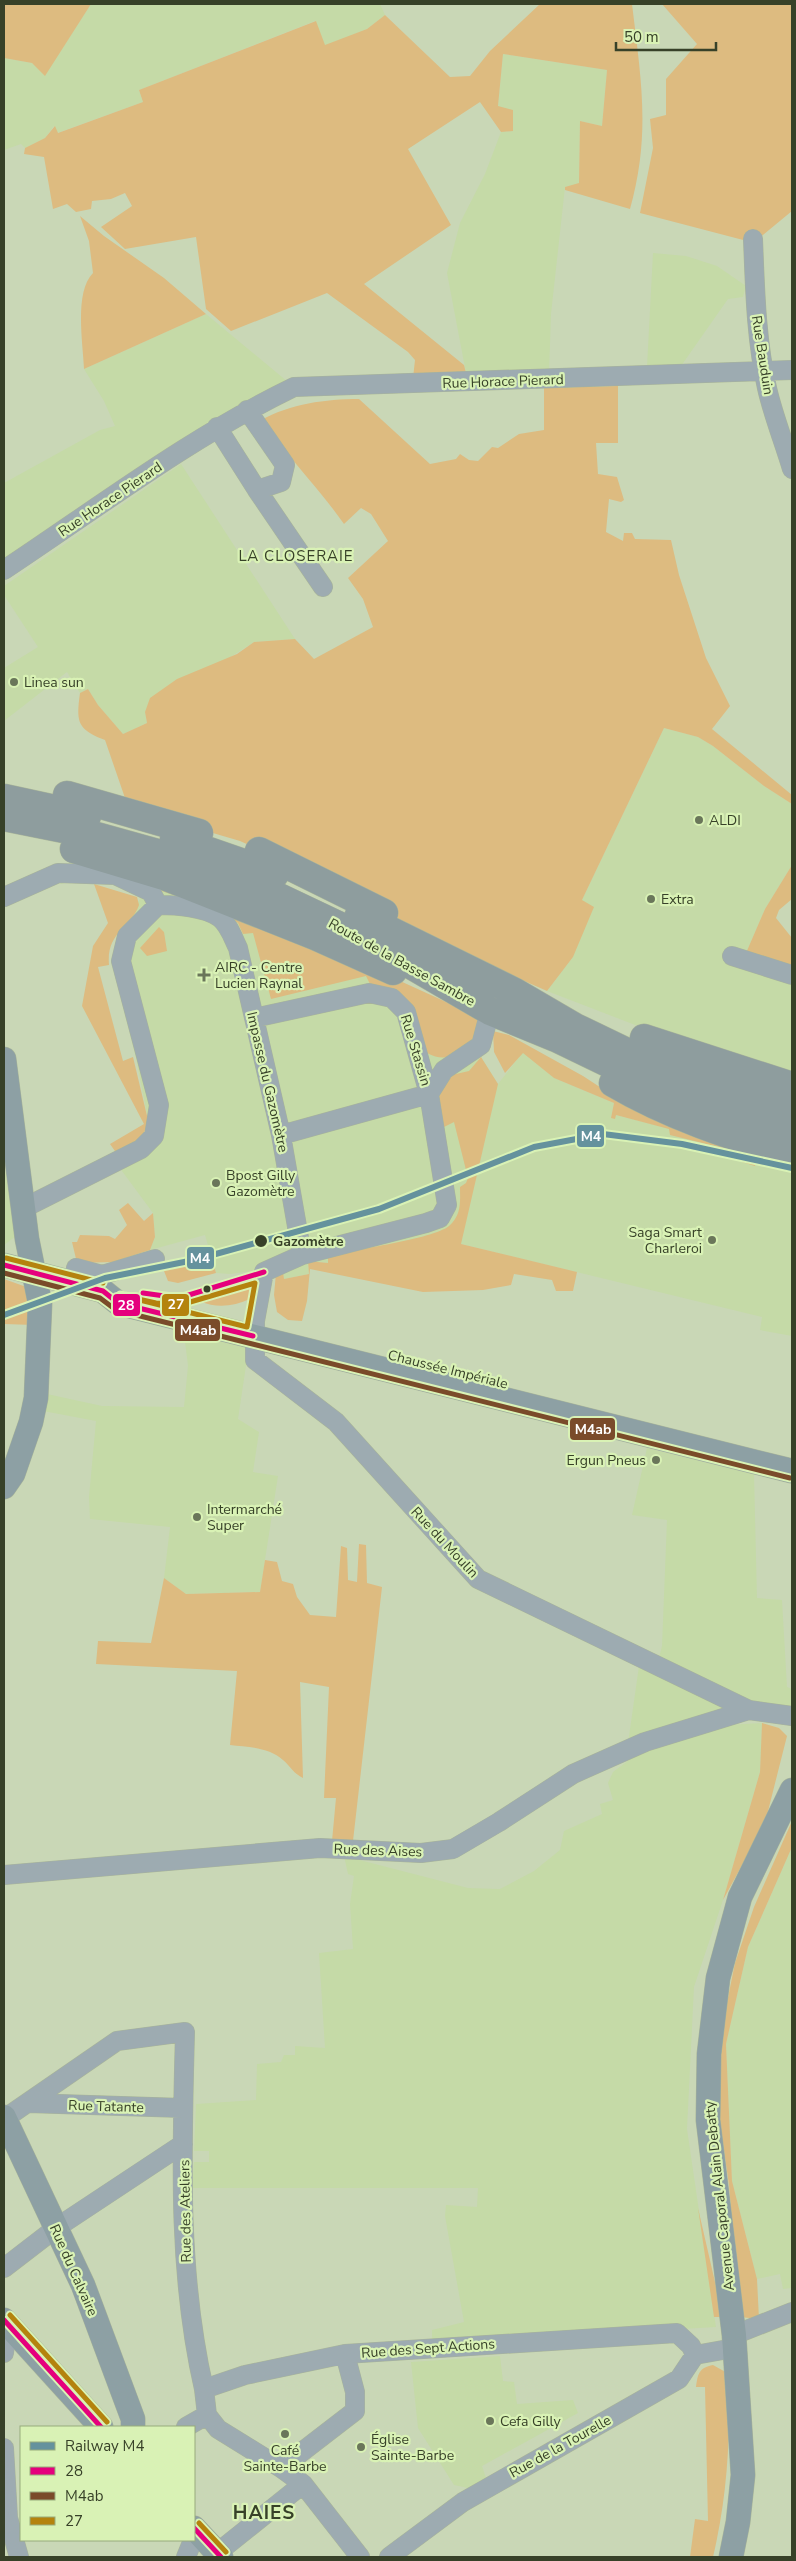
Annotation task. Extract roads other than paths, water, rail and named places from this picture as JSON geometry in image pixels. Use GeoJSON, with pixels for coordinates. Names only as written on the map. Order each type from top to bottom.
{"type":"FeatureCollection","features":[{"type":"Feature","properties":{"kind":"highway"},"geometry":{"type":"LineString","coordinates":[[4,779],[76,797],[257,850],[390,917],[466,968]]}},
{"type":"Feature","properties":{"kind":"highway","name":"Route de la Basse Sambre"},"geometry":{"type":"LineString","coordinates":[[4,798],[39,804],[150,831],[223,854],[280,876],[516,992],[575,1027],[626,1051],[758,1100],[792,1108]]}},
{"type":"Feature","properties":{"kind":"highway","name":"Route de la Basse Sambre"},"geometry":{"type":"LineString","coordinates":[[4,817],[107,838],[168,856],[264,890],[361,936],[480,1005],[556,1038],[647,1082],[737,1115],[792,1130]]}},
{"type":"Feature","properties":{"kind":"highway"},"geometry":{"type":"LineString","coordinates":[[4,836],[72,848],[164,876],[315,936],[372,963],[480,1005]]}},
{"type":"Feature","properties":{"kind":"highway"},"geometry":{"type":"LineString","coordinates":[[516,992],[675,1050],[792,1086]]}},
{"type":"Feature","properties":{"kind":"highway"},"geometry":{"type":"LineString","coordinates":[[556,1038],[566,1055],[649,1104],[734,1137],[792,1154]]}},
{"type":"Feature","properties":{"kind":"main road"},"geometry":{"type":"LineString","coordinates":[[4,1059],[27,1239],[36,1274],[40,1303],[36,1398],[31,1422],[13,1474],[4,1487]]}},
{"type":"Feature","properties":{"kind":"main road","name":"Chaussée Impériale"},"geometry":{"type":"LineString","coordinates":[[4,1265],[104,1291],[120,1288],[254,1328],[792,1471]]}},
{"type":"Feature","properties":{"kind":"main road","name":"Chaussée Impériale"},"geometry":{"type":"LineString","coordinates":[[254,1328],[792,1455]]}},
{"type":"Feature","properties":{"kind":"main road","name":"Avenue Caporal Alain Debatty"},"geometry":{"type":"LineString","coordinates":[[731,2557],[738,2522],[743,2475],[734,2342],[708,2120],[709,2054],[718,1978],[740,1897],[788,1800],[792,1770]]}},
{"type":"Feature","properties":{"kind":"main road","name":"Rue du Calvaire"},"geometry":{"type":"LineString","coordinates":[[4,2118],[83,2285],[133,2419],[132,2426]]}},
{"type":"Feature","properties":{"kind":"main road"},"geometry":{"type":"LineString","coordinates":[[5,2322],[100,2426]]}},
{"type":"Feature","properties":{"kind":"main road"},"geometry":{"type":"LineString","coordinates":[[195,2534],[219,2555]]}},
{"type":"Feature","properties":{"kind":"street","name":"Rue Bauduin"},"geometry":{"type":"LineString","coordinates":[[753,239],[755,297],[763,371],[767,390],[792,469]]}},
{"type":"Feature","properties":{"kind":"street","name":"Rue Horace Pierard"},"geometry":{"type":"LineString","coordinates":[[4,570],[217,427],[294,387],[792,370]]}},
{"type":"Feature","properties":{"kind":"street"},"geometry":{"type":"LineString","coordinates":[[247,410],[285,465],[282,482],[257,490]]}},
{"type":"Feature","properties":{"kind":"street"},"geometry":{"type":"LineString","coordinates":[[217,427],[323,587]]}},
{"type":"Feature","properties":{"kind":"street"},"geometry":{"type":"LineString","coordinates":[[4,897],[58,873],[115,875],[151,892],[158,905],[127,936],[121,961],[159,1105],[154,1136],[141,1148],[24,1208]]}},
{"type":"Feature","properties":{"kind":"street","name":"Impasse du Gazomètre"},"geometry":{"type":"LineString","coordinates":[[158,905],[179,905],[219,917],[229,928],[238,948],[281,1134],[302,1255]]}},
{"type":"Feature","properties":{"kind":"street"},"geometry":{"type":"LineString","coordinates":[[732,956],[792,975]]}},
{"type":"Feature","properties":{"kind":"street","name":"Rue Stassin"},"geometry":{"type":"LineString","coordinates":[[254,1018],[369,993],[392,998],[406,1012],[429,1094],[281,1134]]}},
{"type":"Feature","properties":{"kind":"street"},"geometry":{"type":"LineString","coordinates":[[302,1255],[440,1218],[447,1206],[429,1094],[444,1070],[481,1045],[480,1005]]}},
{"type":"Feature","properties":{"kind":"street","name":"Rue du Moulin"},"geometry":{"type":"LineString","coordinates":[[302,1255],[264,1272],[254,1328],[255,1360],[336,1422],[478,1580],[749,1710],[792,1716]]}},
{"type":"Feature","properties":{"kind":"street"},"geometry":{"type":"LineString","coordinates":[[76,1268],[102,1274],[155,1260]]}},
{"type":"Feature","properties":{"kind":"street","name":"Rue des Aises"},"geometry":{"type":"LineString","coordinates":[[4,1875],[320,1848],[421,1853],[453,1849],[573,1774],[645,1742],[749,1710]]}},
{"type":"Feature","properties":{"kind":"street","name":"Rue des Ateliers"},"geometry":{"type":"LineString","coordinates":[[28,2104],[117,2041],[185,2032],[183,2240],[194,2344],[204,2388]]}},
{"type":"Feature","properties":{"kind":"street"},"geometry":{"type":"LineString","coordinates":[[4,2118],[28,2104]]}},
{"type":"Feature","properties":{"kind":"street","name":"Rue Tatante"},"geometry":{"type":"LineString","coordinates":[[28,2104],[183,2108]]}},
{"type":"Feature","properties":{"kind":"street"},"geometry":{"type":"LineString","coordinates":[[4,2268],[56,2228],[183,2144]]}},
{"type":"Feature","properties":{"kind":"street"},"geometry":{"type":"LineString","coordinates":[[695,2355],[734,2342],[792,2312]]}},
{"type":"Feature","properties":{"kind":"street"},"geometry":{"type":"LineString","coordinates":[[4,2354],[5,2322]]}},
{"type":"Feature","properties":{"kind":"street","name":"Rue des Sept Actions"},"geometry":{"type":"LineString","coordinates":[[204,2388],[245,2375],[345,2354],[677,2333],[691,2346],[695,2355]]}},
{"type":"Feature","properties":{"kind":"street"},"geometry":{"type":"LineString","coordinates":[[281,2468],[354,2411],[355,2392],[345,2354]]}},
{"type":"Feature","properties":{"kind":"street","name":"Rue de la Tourelle"},"geometry":{"type":"LineString","coordinates":[[389,2557],[463,2502],[679,2379],[695,2355]]}},
{"type":"Feature","properties":{"kind":"street"},"geometry":{"type":"LineString","coordinates":[[204,2388],[207,2415],[218,2429],[303,2484],[360,2557]]}},
{"type":"Feature","properties":{"kind":"street"},"geometry":{"type":"LineString","coordinates":[[188,2426],[207,2415]]}},
{"type":"Feature","properties":{"kind":"street"},"geometry":{"type":"LineString","coordinates":[[4,2448],[10,2491],[8,2518],[19,2557]]}},
{"type":"Feature","properties":{"kind":"street"},"geometry":{"type":"LineString","coordinates":[[219,2555],[303,2484]]}},
{"type":"Feature","properties":{"kind":"street"},"geometry":{"type":"LineString","coordinates":[[186,2557],[191,2541]]}},
{"type":"Feature","properties":{"kind":"rail line","name":"M4"},"geometry":{"type":"LineString","coordinates":[[4,1315],[105,1278],[194,1260],[379,1209],[534,1147],[603,1134],[682,1144],[792,1168]]}},
{"type":"Feature","properties":{"kind":"place","name":"Linea sun"},"geometry":{"type":"Point","coordinates":[14,682]}},
{"type":"Feature","properties":{"kind":"place","name":"ALDI"},"geometry":{"type":"Point","coordinates":[699,820]}},
{"type":"Feature","properties":{"kind":"place","name":"Extra"},"geometry":{"type":"Point","coordinates":[651,899]}},
{"type":"Feature","properties":{"kind":"place","name":"AIRC - Centre Lucien Raynal"},"geometry":{"type":"Point","coordinates":[204,975]}},
{"type":"Feature","properties":{"kind":"place","name":"Bpost Gilly Gazomètre"},"geometry":{"type":"Point","coordinates":[216,1183]}},
{"type":"Feature","properties":{"kind":"place","name":"Saga Smart Charleroi"},"geometry":{"type":"Point","coordinates":[712,1240]}},
{"type":"Feature","properties":{"kind":"place","name":"Gazomètre"},"geometry":{"type":"Point","coordinates":[261,1241]}},
{"type":"Feature","properties":{"kind":"place","name":"Ergun Pneus"},"geometry":{"type":"Point","coordinates":[656,1460]}},
{"type":"Feature","properties":{"kind":"place","name":"Intermarché Super"},"geometry":{"type":"Point","coordinates":[197,1517]}},
{"type":"Feature","properties":{"kind":"place","name":"Cefa Gilly"},"geometry":{"type":"Point","coordinates":[490,2421]}},
{"type":"Feature","properties":{"kind":"place","name":"Café Sainte-Barbe"},"geometry":{"type":"Point","coordinates":[285,2434]}},
{"type":"Feature","properties":{"kind":"place","name":"Église Sainte-Barbe"},"geometry":{"type":"Point","coordinates":[361,2447]}},
{"type":"Feature","properties":{"kind":"district","name":"LA CLOSERAIE"},"geometry":{"type":"Point","coordinates":[296,556]}},
{"type":"Feature","properties":{"kind":"district","name":"HAIES"},"geometry":{"type":"Point","coordinates":[264,2512]}}]}
